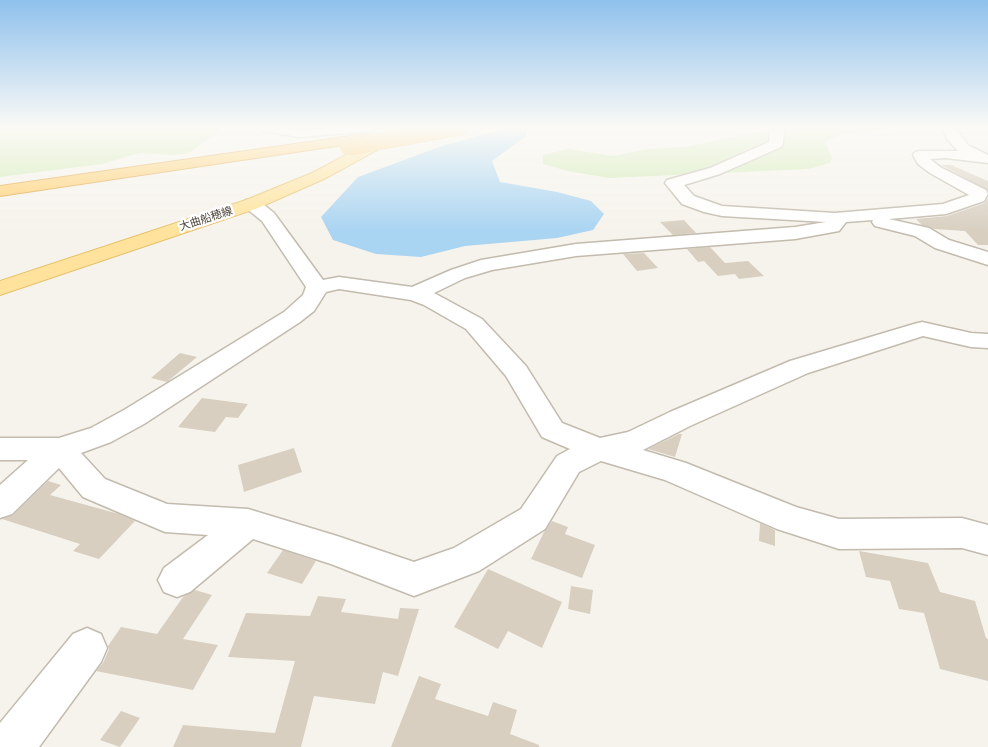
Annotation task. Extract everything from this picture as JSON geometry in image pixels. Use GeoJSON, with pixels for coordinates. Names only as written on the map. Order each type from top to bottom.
{"type":"FeatureCollection","features":[{"type":"Feature","properties":{"kind":"highway"},"geometry":{"type":"LineString","coordinates":[[0,191],[182,162]]}},
{"type":"Feature","properties":{"kind":"highway"},"geometry":{"type":"LineString","coordinates":[[0,198],[247,162]]}},
{"type":"Feature","properties":{"kind":"main road","name":"大曲船穂線"},"geometry":{"type":"LineString","coordinates":[[0,288],[252,204],[344,162]]}},
{"type":"Feature","properties":{"kind":"street"},"geometry":{"type":"LineString","coordinates":[[738,162],[715,172],[673,183],[688,200],[704,207],[722,211],[841,217],[889,222],[922,232],[942,244],[988,259]]}},
{"type":"Feature","properties":{"kind":"street"},"geometry":{"type":"LineString","coordinates":[[415,294],[458,274],[488,264],[576,250],[795,233],[832,227],[841,217],[946,209],[978,197],[980,194],[935,170],[924,162]]}},
{"type":"Feature","properties":{"kind":"street"},"geometry":{"type":"LineString","coordinates":[[252,204],[268,217],[318,287]]}},
{"type":"Feature","properties":{"kind":"street"},"geometry":{"type":"LineString","coordinates":[[318,287],[339,283],[415,294],[432,300],[474,324],[517,372],[552,430],[598,449],[675,471],[789,519],[839,534],[962,533],[988,540]]}},
{"type":"Feature","properties":{"kind":"street"},"geometry":{"type":"LineString","coordinates":[[0,448],[60,449],[100,436],[134,418],[292,317],[306,306],[318,287]]}},
{"type":"Feature","properties":{"kind":"street"},"geometry":{"type":"LineString","coordinates":[[60,449],[94,488],[165,518],[248,523],[337,551],[414,579],[466,560],[533,519],[568,464],[598,449],[634,442],[680,419],[799,367],[922,329],[971,340],[988,341]]}},
{"type":"Feature","properties":{"kind":"street"},"geometry":{"type":"LineString","coordinates":[[0,505],[60,449]]}},
{"type":"Feature","properties":{"kind":"street"},"geometry":{"type":"LineString","coordinates":[[177,580],[248,523]]}},
{"type":"Feature","properties":{"kind":"street"},"geometry":{"type":"LineString","coordinates":[[10,747],[88,648]]}},
{"type":"Feature","properties":{"kind":"green space"},"geometry":{"type":"Polygon","coordinates":[[[0,162],[109,162],[102,164],[0,177],[0,162]]]}},
{"type":"Feature","properties":{"kind":"green space"},"geometry":{"type":"Polygon","coordinates":[[[543,162],[830,162],[808,169],[609,178],[568,171],[543,164],[543,162]]]}},
{"type":"Feature","properties":{"kind":"water"},"geometry":{"type":"Polygon","coordinates":[[[399,162],[492,162],[500,182],[557,192],[591,201],[604,214],[593,230],[557,238],[465,246],[421,257],[376,254],[333,240],[321,217],[358,177],[399,162]]]}},
{"type":"Feature","properties":{"kind":"building"},"geometry":{"type":"Polygon","coordinates":[[[941,165],[951,165],[988,181],[988,190],[941,165]]]}},
{"type":"Feature","properties":{"kind":"building"},"geometry":{"type":"Polygon","coordinates":[[[988,198],[988,245],[978,245],[965,231],[935,229],[922,225],[916,219],[947,216],[985,203],[988,198]]]}},
{"type":"Feature","properties":{"kind":"building"},"geometry":{"type":"Polygon","coordinates":[[[684,220],[696,233],[673,235],[660,222],[684,220]]]}},
{"type":"Feature","properties":{"kind":"building"},"geometry":{"type":"Polygon","coordinates":[[[710,247],[725,263],[748,261],[764,276],[739,279],[735,274],[718,276],[704,261],[698,262],[687,249],[710,247]]]}},
{"type":"Feature","properties":{"kind":"building"},"geometry":{"type":"Polygon","coordinates":[[[644,253],[658,268],[637,271],[623,254],[644,253]]]}},
{"type":"Feature","properties":{"kind":"building"},"geometry":{"type":"Polygon","coordinates":[[[180,353],[197,357],[167,382],[151,378],[180,353]]]}},
{"type":"Feature","properties":{"kind":"building"},"geometry":{"type":"Polygon","coordinates":[[[202,398],[248,404],[238,418],[226,417],[215,432],[178,427],[202,398]]]}},
{"type":"Feature","properties":{"kind":"building"},"geometry":{"type":"Polygon","coordinates":[[[682,434],[675,457],[648,449],[682,434]]]}},
{"type":"Feature","properties":{"kind":"building"},"geometry":{"type":"Polygon","coordinates":[[[294,448],[302,472],[244,492],[238,465],[294,448]]]}},
{"type":"Feature","properties":{"kind":"building"},"geometry":{"type":"Polygon","coordinates":[[[48,481],[61,485],[50,495],[119,514],[135,521],[99,559],[73,551],[80,544],[2,519],[13,515],[48,481]]]}},
{"type":"Feature","properties":{"kind":"building"},"geometry":{"type":"Polygon","coordinates":[[[552,521],[568,527],[565,534],[595,545],[582,578],[531,559],[544,532],[552,521]]]}},
{"type":"Feature","properties":{"kind":"building"},"geometry":{"type":"Polygon","coordinates":[[[760,523],[775,530],[775,546],[759,541],[760,523]]]}},
{"type":"Feature","properties":{"kind":"building"},"geometry":{"type":"Polygon","coordinates":[[[283,550],[316,561],[302,584],[267,573],[283,550]]]}},
{"type":"Feature","properties":{"kind":"building"},"geometry":{"type":"Polygon","coordinates":[[[859,551],[928,563],[940,592],[975,601],[986,638],[988,639],[988,681],[940,669],[924,613],[899,609],[890,581],[866,577],[859,551]]]}},
{"type":"Feature","properties":{"kind":"building"},"geometry":{"type":"Polygon","coordinates":[[[488,569],[562,602],[542,648],[508,631],[498,649],[454,627],[488,569]]]}},
{"type":"Feature","properties":{"kind":"building"},"geometry":{"type":"Polygon","coordinates":[[[571,586],[593,590],[590,614],[568,609],[571,586]]]}},
{"type":"Feature","properties":{"kind":"building"},"geometry":{"type":"Polygon","coordinates":[[[195,590],[212,595],[183,639],[218,645],[193,690],[96,671],[103,663],[109,649],[108,646],[121,627],[157,634],[183,597],[195,590]]]}},
{"type":"Feature","properties":{"kind":"building"},"geometry":{"type":"Polygon","coordinates":[[[318,596],[346,599],[341,612],[398,619],[400,608],[419,609],[398,676],[383,672],[375,704],[314,696],[301,747],[173,747],[183,725],[275,733],[295,661],[228,657],[246,613],[310,616],[318,596]]]}},
{"type":"Feature","properties":{"kind":"building"},"geometry":{"type":"Polygon","coordinates":[[[419,676],[441,684],[435,699],[488,716],[493,702],[517,710],[510,734],[539,745],[539,747],[391,747],[419,676]]]}},
{"type":"Feature","properties":{"kind":"building"},"geometry":{"type":"Polygon","coordinates":[[[121,711],[140,718],[120,747],[100,740],[121,711]]]}}]}
